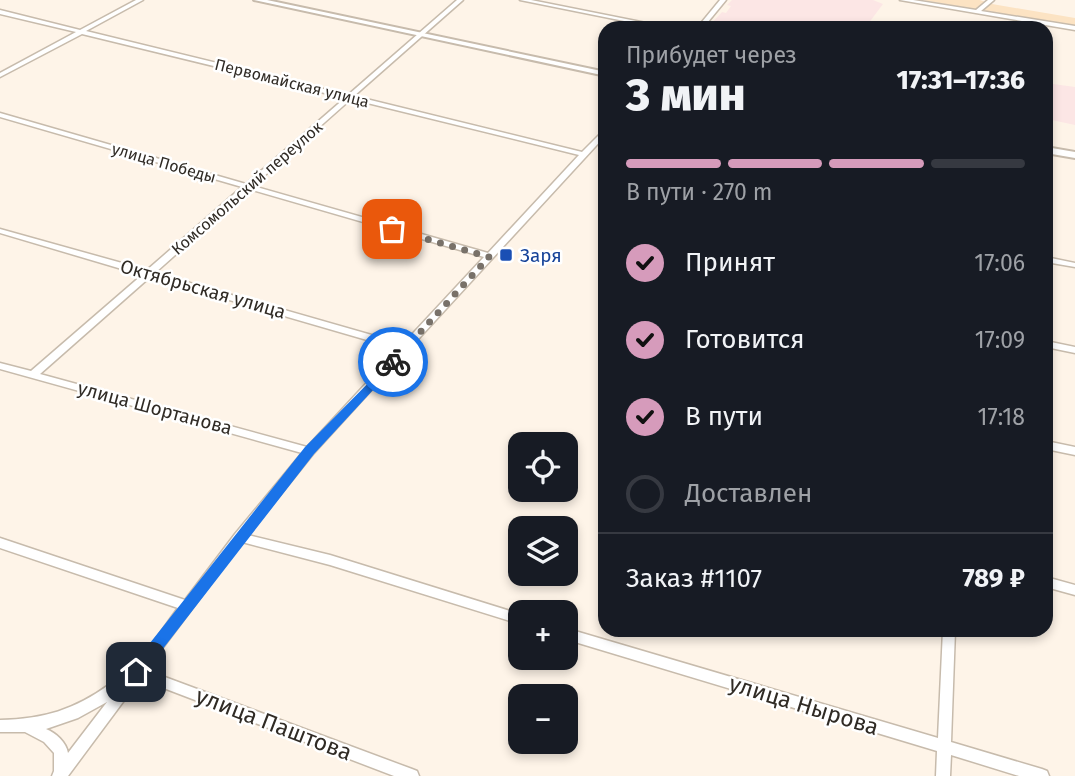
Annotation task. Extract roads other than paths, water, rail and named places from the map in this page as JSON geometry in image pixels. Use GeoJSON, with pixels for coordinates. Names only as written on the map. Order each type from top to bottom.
{"type":"FeatureCollection","features":[{"type":"Feature","properties":{"kind":"street"},"geometry":{"type":"LineString","coordinates":[[0,75],[141,0]]}},
{"type":"Feature","properties":{"kind":"street"},"geometry":{"type":"LineString","coordinates":[[257,0],[598,72]]}},
{"type":"Feature","properties":{"kind":"street","name":"Комсомольский переулок"},"geometry":{"type":"LineString","coordinates":[[34,374],[460,0]]}},
{"type":"Feature","properties":{"kind":"street"},"geometry":{"type":"LineString","coordinates":[[523,0],[632,21]]}},
{"type":"Feature","properties":{"kind":"street"},"geometry":{"type":"LineString","coordinates":[[706,21],[723,0]]}},
{"type":"Feature","properties":{"kind":"street"},"geometry":{"type":"LineString","coordinates":[[903,0],[1032,21]]}},
{"type":"Feature","properties":{"kind":"street"},"geometry":{"type":"LineString","coordinates":[[977,12],[991,0]]}},
{"type":"Feature","properties":{"kind":"street","name":"Первомайская улица"},"geometry":{"type":"LineString","coordinates":[[0,12],[583,153]]}},
{"type":"Feature","properties":{"kind":"street"},"geometry":{"type":"LineString","coordinates":[[1053,24],[1075,28]]}},
{"type":"Feature","properties":{"kind":"street","name":"улица Победы"},"geometry":{"type":"LineString","coordinates":[[0,115],[489,257]]}},
{"type":"Feature","properties":{"kind":"street"},"geometry":{"type":"LineString","coordinates":[[60,774],[239,537],[309,451],[407,348],[598,138]]}},
{"type":"Feature","properties":{"kind":"street"},"geometry":{"type":"LineString","coordinates":[[1053,154],[1075,157]]}},
{"type":"Feature","properties":{"kind":"street","name":"Октябрьская улица"},"geometry":{"type":"LineString","coordinates":[[0,231],[407,348]]}},
{"type":"Feature","properties":{"kind":"street"},"geometry":{"type":"LineString","coordinates":[[1053,260],[1075,265]]}},
{"type":"Feature","properties":{"kind":"street"},"geometry":{"type":"LineString","coordinates":[[1053,346],[1075,351]]}},
{"type":"Feature","properties":{"kind":"street","name":"улица Шортанова"},"geometry":{"type":"LineString","coordinates":[[0,366],[309,451]]}},
{"type":"Feature","properties":{"kind":"street"},"geometry":{"type":"LineString","coordinates":[[1053,446],[1075,451]]}},
{"type":"Feature","properties":{"kind":"street"},"geometry":{"type":"LineString","coordinates":[[239,537],[330,560],[508,615]]}},
{"type":"Feature","properties":{"kind":"street"},"geometry":{"type":"LineString","coordinates":[[0,542],[187,606]]}},
{"type":"Feature","properties":{"kind":"street"},"geometry":{"type":"LineString","coordinates":[[1053,584],[1075,590]]}},
{"type":"Feature","properties":{"kind":"street","name":"улица Нырова"},"geometry":{"type":"LineString","coordinates":[[578,637],[1042,776]]}},
{"type":"Feature","properties":{"kind":"street"},"geometry":{"type":"LineString","coordinates":[[943,776],[949,637]]}},
{"type":"Feature","properties":{"kind":"street"},"geometry":{"type":"LineString","coordinates":[[0,726],[30,728],[72,715],[110,694],[136,672]]}},
{"type":"Feature","properties":{"kind":"street","name":"улица Паштова"},"geometry":{"type":"LineString","coordinates":[[136,672],[412,776]]}},
{"type":"Feature","properties":{"kind":"street"},"geometry":{"type":"LineString","coordinates":[[30,728],[49,737],[61,750],[60,774]]}},
{"type":"Feature","properties":{"kind":"place","name":"Заря"},"geometry":{"type":"Point","coordinates":[506,255]}}]}
